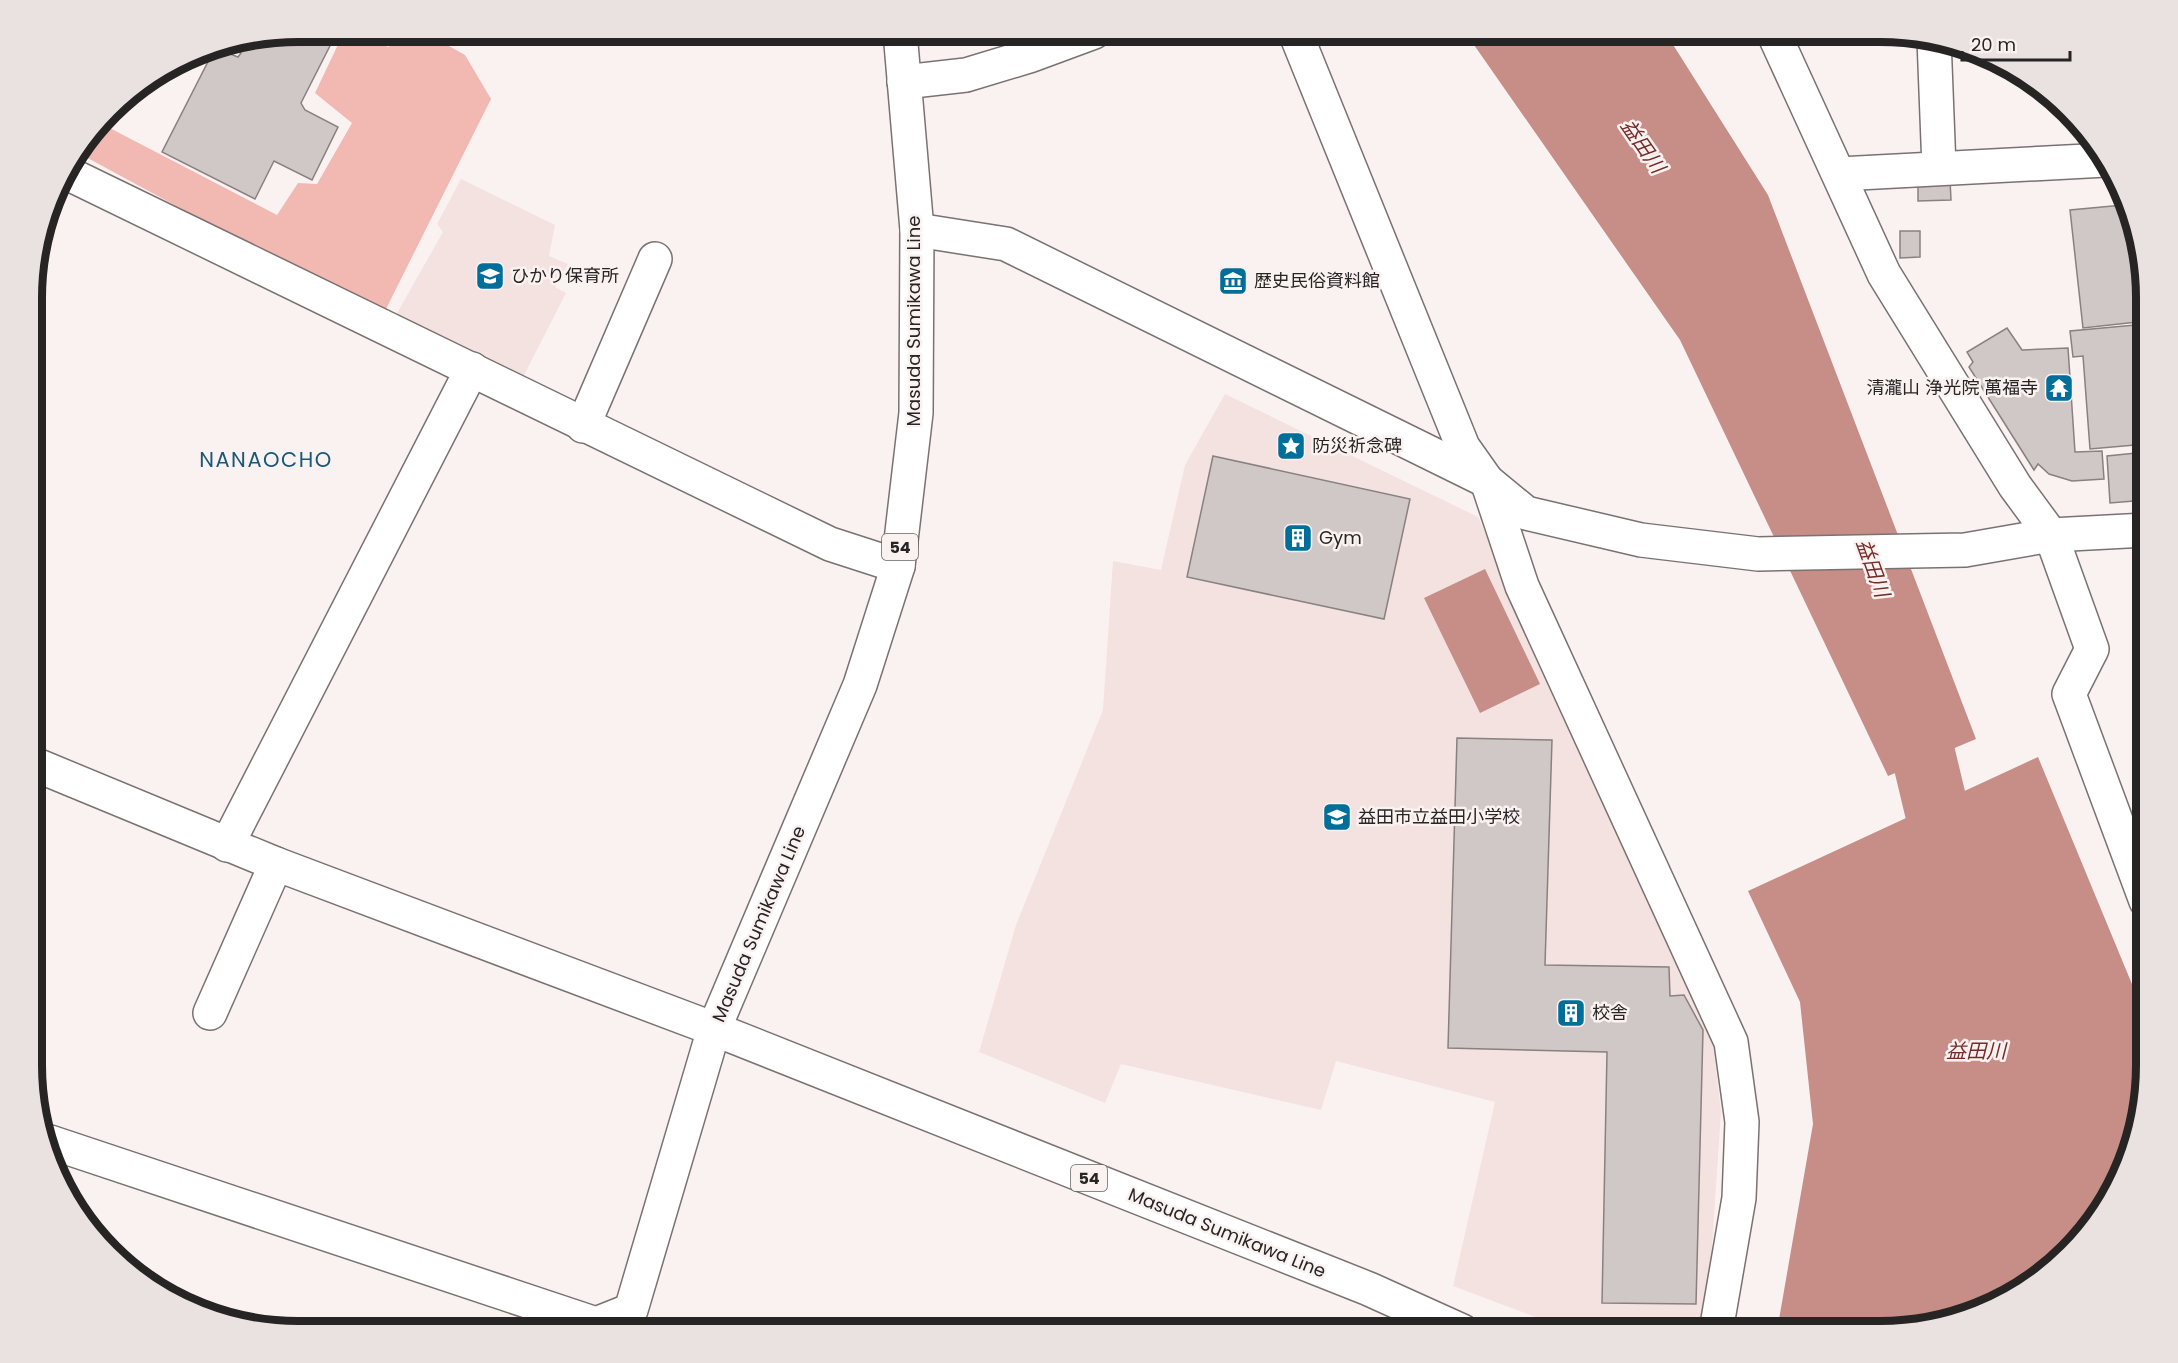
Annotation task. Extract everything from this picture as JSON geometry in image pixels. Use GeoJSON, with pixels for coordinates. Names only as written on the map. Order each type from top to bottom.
{"type":"FeatureCollection","features":[{"type":"Feature","properties":{"kind":"street","name":"Masuda Sumikawa Line"},"geometry":{"type":"LineString","coordinates":[[901,42],[917,230],[916,413],[898,566],[860,685],[714,1029],[1358,1284],[1440,1321]]}},
{"type":"Feature","properties":{"kind":"street"},"geometry":{"type":"LineString","coordinates":[[904,82],[966,75],[1067,42]]}},
{"type":"Feature","properties":{"kind":"street"},"geometry":{"type":"LineString","coordinates":[[1299,42],[1463,447],[1487,481],[1522,586],[1731,1042],[1742,1122],[1739,1198],[1718,1321]]}},
{"type":"Feature","properties":{"kind":"street"},"geometry":{"type":"LineString","coordinates":[[1778,42],[1884,274],[2015,486],[2051,535],[2092,649],[2069,694],[2136,874]]}},
{"type":"Feature","properties":{"kind":"street"},"geometry":{"type":"LineString","coordinates":[[1934,48],[1939,168]]}},
{"type":"Feature","properties":{"kind":"street"},"geometry":{"type":"LineString","coordinates":[[1839,174],[2096,160]]}},
{"type":"Feature","properties":{"kind":"street"},"geometry":{"type":"LineString","coordinates":[[73,176],[472,369],[583,426],[830,544],[898,566]]}},
{"type":"Feature","properties":{"kind":"street"},"geometry":{"type":"LineString","coordinates":[[917,230],[1006,244],[1487,481],[1526,513],[1641,540],[1758,554],[1965,550],[2051,535],[2136,531]]}},
{"type":"Feature","properties":{"kind":"street"},"geometry":{"type":"LineString","coordinates":[[583,426],[655,259]]}},
{"type":"Feature","properties":{"kind":"street"},"geometry":{"type":"LineString","coordinates":[[227,845],[472,369]]}},
{"type":"Feature","properties":{"kind":"street"},"geometry":{"type":"LineString","coordinates":[[42,767],[227,845],[714,1029],[631,1310],[604,1321]]}},
{"type":"Feature","properties":{"kind":"street"},"geometry":{"type":"LineString","coordinates":[[210,1014],[276,864]]}},
{"type":"Feature","properties":{"kind":"street"},"geometry":{"type":"LineString","coordinates":[[55,1144],[587,1321]]}},
{"type":"Feature","properties":{"kind":"shaded area"},"geometry":{"type":"Polygon","coordinates":[[[339,42],[374,42],[389,47],[392,42],[442,42],[465,55],[491,99],[382,317],[85,156],[107,127],[277,215],[298,183],[317,184],[352,123],[315,93],[339,42]]]}},
{"type":"Feature","properties":{"kind":"shaded area","name":"ひかり保育所"},"geometry":{"type":"Polygon","coordinates":[[[461,179],[555,225],[549,256],[568,264],[555,287],[566,293],[519,385],[392,322],[443,232],[437,224],[461,179]]]}},
{"type":"Feature","properties":{"kind":"shaded area","name":"益田市立益田小学校"},"geometry":{"type":"Polygon","coordinates":[[[1225,394],[1478,517],[1684,974],[1710,1021],[1721,1111],[1708,1306],[1701,1321],[1546,1321],[1453,1286],[1495,1102],[1336,1061],[1321,1110],[1121,1064],[1105,1103],[979,1052],[1016,925],[1103,710],[1113,561],[1161,570],[1185,465],[1225,394]]]}},
{"type":"Feature","properties":{"kind":"water","name":"益田川"},"geometry":{"type":"Polygon","coordinates":[[[1472,42],[1671,42],[1768,195],[1976,739],[1888,776],[1680,340],[1472,42]]]}},
{"type":"Feature","properties":{"kind":"water"},"geometry":{"type":"Polygon","coordinates":[[[1485,569],[1540,684],[1480,713],[1424,598],[1485,569]]]}},
{"type":"Feature","properties":{"kind":"water","name":"益田川"},"geometry":{"type":"Polygon","coordinates":[[[2038,757],[2136,994],[2134,1099],[2117,1163],[2102,1193],[2083,1221],[2049,1258],[2022,1278],[1993,1295],[1978,1302],[1930,1316],[1880,1321],[1779,1321],[1813,1124],[1800,1002],[1748,891],[2038,757]]]}},
{"type":"Feature","properties":{"kind":"building"},"geometry":{"type":"Polygon","coordinates":[[[332,42],[301,103],[305,110],[338,127],[312,180],[274,161],[255,199],[162,152],[210,58],[227,53],[238,57],[241,53],[235,50],[264,44],[332,42]]]}},
{"type":"Feature","properties":{"kind":"building"},"geometry":{"type":"Polygon","coordinates":[[[1950,180],[1951,200],[1918,201],[1918,182],[1950,180]]]}},
{"type":"Feature","properties":{"kind":"building"},"geometry":{"type":"Polygon","coordinates":[[[2119,205],[2134,264],[2136,322],[2083,328],[2070,210],[2119,205]]]}},
{"type":"Feature","properties":{"kind":"building"},"geometry":{"type":"Polygon","coordinates":[[[1900,231],[1920,231],[1920,257],[1900,258],[1900,231]]]}},
{"type":"Feature","properties":{"kind":"building"},"geometry":{"type":"Polygon","coordinates":[[[2136,325],[2136,445],[2090,449],[2083,356],[2073,357],[2070,331],[2136,325]]]}},
{"type":"Feature","properties":{"kind":"building"},"geometry":{"type":"Polygon","coordinates":[[[2007,328],[2022,350],[2068,348],[2075,452],[2102,451],[2104,479],[2072,481],[2049,474],[2038,464],[2034,470],[1969,367],[1973,362],[1967,352],[2007,328]]]}},
{"type":"Feature","properties":{"kind":"building"},"geometry":{"type":"Polygon","coordinates":[[[2136,453],[2136,501],[2110,503],[2107,456],[2136,453]]]}},
{"type":"Feature","properties":{"kind":"building","name":"Gym"},"geometry":{"type":"Polygon","coordinates":[[[1213,456],[1410,499],[1384,619],[1187,577],[1213,456]]]}},
{"type":"Feature","properties":{"kind":"building","name":"校舎"},"geometry":{"type":"Polygon","coordinates":[[[1457,738],[1552,740],[1545,965],[1669,967],[1670,996],[1684,995],[1703,1030],[1696,1304],[1602,1303],[1607,1052],[1448,1048],[1457,738]]]}},
{"type":"Feature","properties":{"kind":"waterway","name":"益田川"},"geometry":{"type":"LineString","coordinates":[[1904,674],[1938,816],[1951,892]]}},
{"type":"Feature","properties":{"kind":"place","name":"ひかり保育所"},"geometry":{"type":"Point","coordinates":[490,276]}},
{"type":"Feature","properties":{"kind":"place","name":"歴史民俗資料館"},"geometry":{"type":"Point","coordinates":[1233,281]}},
{"type":"Feature","properties":{"kind":"place","name":"清瀧山 浄光院 萬福寺"},"geometry":{"type":"Point","coordinates":[2059,388]}},
{"type":"Feature","properties":{"kind":"place","name":"防災祈念碑"},"geometry":{"type":"Point","coordinates":[1291,446]}},
{"type":"Feature","properties":{"kind":"place","name":"Gym"},"geometry":{"type":"Point","coordinates":[1298,538]}},
{"type":"Feature","properties":{"kind":"place","name":"益田市立益田小学校"},"geometry":{"type":"Point","coordinates":[1337,817]}},
{"type":"Feature","properties":{"kind":"place","name":"校舎"},"geometry":{"type":"Point","coordinates":[1571,1013]}},
{"type":"Feature","properties":{"kind":"district","name":"NANAOCHO"},"geometry":{"type":"Point","coordinates":[266,460]}}]}
